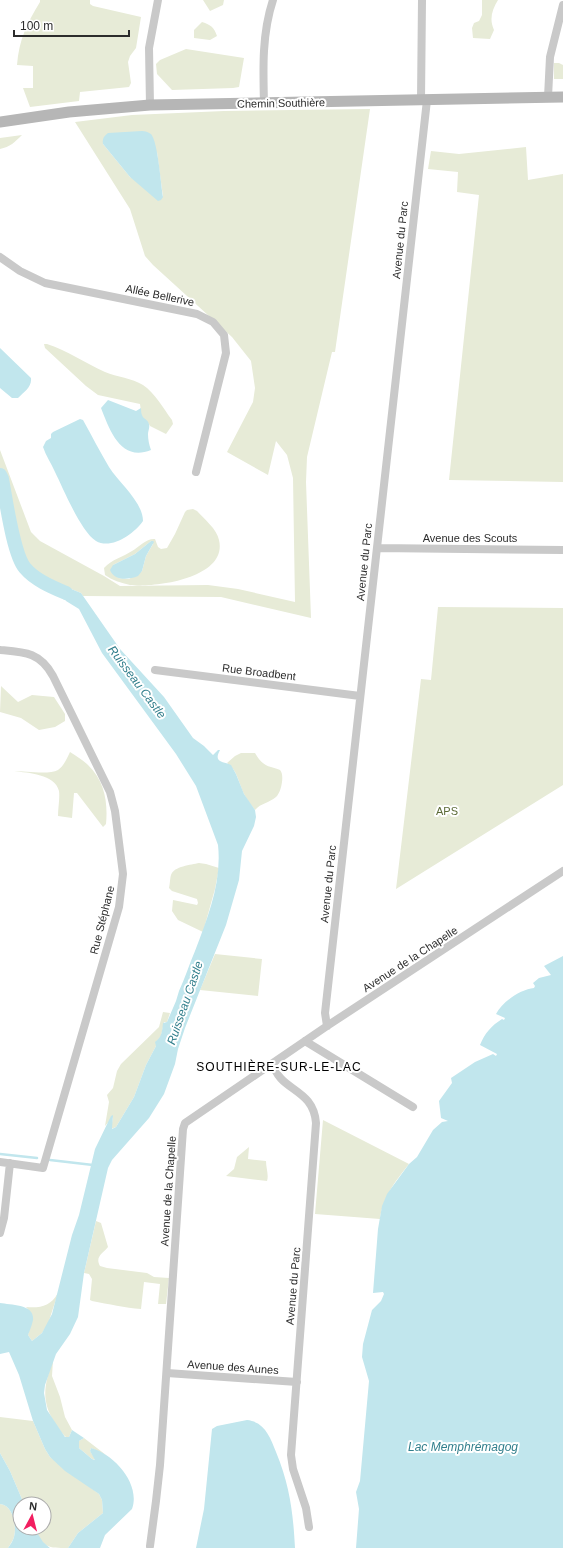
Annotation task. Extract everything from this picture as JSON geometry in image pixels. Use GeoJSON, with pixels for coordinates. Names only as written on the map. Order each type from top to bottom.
{"type":"FeatureCollection","features":[{"type":"Feature","properties":{"kind":"street"},"geometry":{"type":"LineString","coordinates":[[150,105],[149,48],[158,0]]}},
{"type":"Feature","properties":{"kind":"street"},"geometry":{"type":"LineString","coordinates":[[264,103],[265,39],[273,0]]}},
{"type":"Feature","properties":{"kind":"street","name":"Avenue du Parc"},"geometry":{"type":"LineString","coordinates":[[327,1026],[325,1013],[377,548],[424,100],[422,0]]}},
{"type":"Feature","properties":{"kind":"street"},"geometry":{"type":"LineString","coordinates":[[548,97],[550,57],[563,5]]}},
{"type":"Feature","properties":{"kind":"street","name":"Chemin Southière"},"geometry":{"type":"LineString","coordinates":[[0,122],[69,112],[150,105],[563,97]]}},
{"type":"Feature","properties":{"kind":"street","name":"Allée Bellerive"},"geometry":{"type":"LineString","coordinates":[[0,257],[20,271],[45,283],[197,314],[213,322],[224,335],[226,352],[196,472]]}},
{"type":"Feature","properties":{"kind":"street","name":"Avenue des Scouts"},"geometry":{"type":"LineString","coordinates":[[377,548],[563,550]]}},
{"type":"Feature","properties":{"kind":"street","name":"Rue Stéphane"},"geometry":{"type":"LineString","coordinates":[[0,650],[30,654],[44,663],[53,676],[109,788],[113,802],[122,863],[123,885],[119,907],[43,1168],[10,1163]]}},
{"type":"Feature","properties":{"kind":"street","name":"Rue Broadbent"},"geometry":{"type":"LineString","coordinates":[[155,670],[360,696]]}},
{"type":"Feature","properties":{"kind":"street","name":"Avenue de la Chapelle"},"geometry":{"type":"LineString","coordinates":[[150,1546],[158,1491],[184,1126],[187,1120],[563,871]]}},
{"type":"Feature","properties":{"kind":"street"},"geometry":{"type":"LineString","coordinates":[[305,1041],[412,1107]]}},
{"type":"Feature","properties":{"kind":"street","name":"Avenue du Parc"},"geometry":{"type":"LineString","coordinates":[[273,1063],[281,1080],[300,1093],[311,1103],[315,1112],[316,1123],[291,1459],[306,1508],[309,1527]]}},
{"type":"Feature","properties":{"kind":"street"},"geometry":{"type":"LineString","coordinates":[[0,1162],[10,1163],[4,1218],[0,1233]]}},
{"type":"Feature","properties":{"kind":"street","name":"Avenue des Aunes"},"geometry":{"type":"LineString","coordinates":[[167,1374],[297,1382]]}},
{"type":"Feature","properties":{"kind":"green space"},"geometry":{"type":"Polygon","coordinates":[[[40,0],[90,0],[90,4],[93,6],[141,17],[136,48],[130,56],[128,62],[131,83],[129,87],[80,92],[79,101],[30,107],[23,88],[33,88],[33,66],[17,65],[24,32],[40,0]]]}},
{"type":"Feature","properties":{"kind":"green space"},"geometry":{"type":"Polygon","coordinates":[[[203,0],[224,0],[223,5],[210,11],[203,0]]]}},
{"type":"Feature","properties":{"kind":"green space"},"geometry":{"type":"Polygon","coordinates":[[[482,0],[498,0],[492,15],[492,26],[494,30],[490,39],[473,38],[472,28],[474,23],[479,21],[482,15],[482,0]]]}},
{"type":"Feature","properties":{"kind":"green space"},"geometry":{"type":"Polygon","coordinates":[[[202,22],[212,27],[217,36],[210,40],[194,38],[194,30],[202,22]]]}},
{"type":"Feature","properties":{"kind":"green space"},"geometry":{"type":"Polygon","coordinates":[[[186,49],[244,58],[239,87],[172,90],[157,74],[156,64],[160,60],[186,49]]]}},
{"type":"Feature","properties":{"kind":"green space"},"geometry":{"type":"Polygon","coordinates":[[[554,63],[563,65],[563,79],[554,79],[554,63]]]}},
{"type":"Feature","properties":{"kind":"green space"},"geometry":{"type":"Polygon","coordinates":[[[370,109],[335,352],[332,352],[307,457],[306,482],[311,618],[221,597],[83,596],[81,593],[54,582],[49,586],[29,572],[24,567],[20,559],[10,525],[0,475],[0,450],[31,532],[40,541],[120,586],[208,585],[238,589],[295,602],[293,478],[287,455],[276,441],[268,475],[227,452],[253,402],[255,388],[251,361],[232,337],[145,256],[130,209],[75,122],[132,115],[224,111],[370,109]],[[103,141],[103,144],[130,177],[163,197],[157,152],[103,141]]]}},
{"type":"Feature","properties":{"kind":"green space"},"geometry":{"type":"Polygon","coordinates":[[[22,135],[12,144],[0,149],[0,138],[22,135]]]}},
{"type":"Feature","properties":{"kind":"green space"},"geometry":{"type":"Polygon","coordinates":[[[526,147],[528,180],[563,174],[563,482],[449,480],[479,195],[457,192],[458,172],[428,169],[431,151],[459,154],[526,147]]]}},
{"type":"Feature","properties":{"kind":"green space"},"geometry":{"type":"Polygon","coordinates":[[[44,344],[62,350],[105,372],[143,385],[159,401],[172,420],[173,424],[166,434],[150,426],[142,417],[140,404],[98,395],[86,386],[45,348],[44,344]]]}},
{"type":"Feature","properties":{"kind":"green space"},"geometry":{"type":"Polygon","coordinates":[[[193,509],[197,511],[213,528],[219,540],[219,553],[213,563],[202,572],[188,578],[156,585],[130,585],[105,575],[104,568],[107,565],[149,540],[155,539],[158,547],[161,549],[167,548],[187,510],[193,509]],[[151,541],[135,554],[113,565],[118,578],[129,579],[142,571],[146,556],[153,544],[151,541]]]}},
{"type":"Feature","properties":{"kind":"green space","name":"APS"},"geometry":{"type":"Polygon","coordinates":[[[438,607],[563,608],[563,785],[396,889],[421,679],[431,680],[438,607]]]}},
{"type":"Feature","properties":{"kind":"green space"},"geometry":{"type":"Polygon","coordinates":[[[1,686],[18,702],[32,695],[54,697],[65,714],[65,721],[55,727],[39,730],[21,718],[0,712],[1,686]]]}},
{"type":"Feature","properties":{"kind":"green space"},"geometry":{"type":"Polygon","coordinates":[[[70,752],[94,771],[102,785],[106,800],[106,824],[103,827],[77,793],[74,793],[72,818],[58,816],[59,791],[56,785],[52,781],[40,775],[14,771],[43,773],[58,770],[65,762],[70,752]]]}},
{"type":"Feature","properties":{"kind":"green space"},"geometry":{"type":"Polygon","coordinates":[[[241,753],[255,753],[263,764],[280,770],[282,776],[282,784],[278,795],[255,810],[245,796],[233,769],[227,763],[241,753]]]}},
{"type":"Feature","properties":{"kind":"green space"},"geometry":{"type":"Polygon","coordinates":[[[199,863],[219,868],[215,889],[203,932],[178,920],[172,911],[173,900],[197,905],[197,899],[172,891],[169,888],[171,875],[173,872],[183,866],[199,863]]]}},
{"type":"Feature","properties":{"kind":"green space"},"geometry":{"type":"Polygon","coordinates":[[[215,954],[262,959],[258,996],[200,990],[215,954]]]}},
{"type":"Feature","properties":{"kind":"green space"},"geometry":{"type":"Polygon","coordinates":[[[163,1012],[170,1013],[167,1022],[164,1022],[161,1036],[157,1041],[146,1065],[134,1097],[116,1127],[111,1129],[113,1117],[105,1126],[109,1102],[107,1095],[113,1088],[117,1071],[121,1064],[159,1027],[163,1012]]]}},
{"type":"Feature","properties":{"kind":"green space"},"geometry":{"type":"Polygon","coordinates":[[[323,1120],[409,1164],[394,1183],[387,1196],[380,1219],[315,1214],[323,1120]]]}},
{"type":"Feature","properties":{"kind":"green space"},"geometry":{"type":"Polygon","coordinates":[[[249,1147],[248,1159],[266,1161],[268,1176],[267,1181],[226,1176],[234,1169],[237,1157],[249,1147]]]}},
{"type":"Feature","properties":{"kind":"green space"},"geometry":{"type":"Polygon","coordinates":[[[96,1221],[101,1223],[108,1247],[98,1260],[100,1266],[147,1273],[154,1277],[169,1278],[166,1304],[158,1304],[160,1284],[144,1282],[141,1309],[117,1306],[90,1300],[92,1279],[89,1274],[84,1273],[96,1221]]]}},
{"type":"Feature","properties":{"kind":"green space"},"geometry":{"type":"Polygon","coordinates":[[[58,1293],[48,1324],[42,1333],[32,1341],[28,1335],[32,1317],[26,1307],[44,1306],[52,1301],[58,1293]]]}},
{"type":"Feature","properties":{"kind":"green space"},"geometry":{"type":"Polygon","coordinates":[[[53,1360],[52,1376],[60,1397],[65,1417],[72,1430],[67,1438],[57,1426],[48,1409],[46,1401],[45,1393],[47,1377],[53,1360]]]}},
{"type":"Feature","properties":{"kind":"green space"},"geometry":{"type":"Polygon","coordinates":[[[0,1417],[33,1421],[50,1457],[99,1494],[102,1500],[103,1513],[78,1533],[68,1548],[47,1546],[38,1536],[52,1536],[52,1496],[21,1496],[10,1471],[0,1453],[0,1417]]]}},
{"type":"Feature","properties":{"kind":"green space"},"geometry":{"type":"Polygon","coordinates":[[[84,1438],[106,1455],[91,1448],[90,1451],[96,1460],[92,1459],[79,1448],[79,1441],[84,1438]]]}},
{"type":"Feature","properties":{"kind":"green space"},"geometry":{"type":"Polygon","coordinates":[[[0,1504],[4,1505],[11,1512],[12,1536],[14,1536],[8,1548],[0,1548],[0,1504]]]}},
{"type":"Feature","properties":{"kind":"water"},"geometry":{"type":"Polygon","coordinates":[[[142,131],[151,134],[156,146],[163,197],[158,201],[130,177],[103,144],[105,135],[108,133],[142,131]]]}},
{"type":"Feature","properties":{"kind":"water"},"geometry":{"type":"Polygon","coordinates":[[[0,348],[31,378],[29,387],[18,398],[12,398],[0,388],[0,348]]]}},
{"type":"Feature","properties":{"kind":"water"},"geometry":{"type":"Polygon","coordinates":[[[108,400],[136,411],[141,408],[143,417],[149,424],[148,438],[151,450],[141,453],[132,452],[124,448],[118,442],[108,426],[101,408],[108,400]]]}},
{"type":"Feature","properties":{"kind":"water"},"geometry":{"type":"Polygon","coordinates":[[[80,419],[83,420],[109,467],[135,500],[142,514],[143,521],[134,531],[122,539],[108,544],[96,541],[84,529],[43,447],[46,441],[51,438],[51,434],[53,432],[80,419]]]}},
{"type":"Feature","properties":{"kind":"water"},"geometry":{"type":"Polygon","coordinates":[[[151,541],[154,542],[146,556],[142,571],[138,576],[122,579],[112,574],[110,570],[113,565],[135,554],[151,541]]]}},
{"type":"Feature","properties":{"kind":"water"},"geometry":{"type":"Polygon","coordinates":[[[54,582],[81,593],[120,649],[164,697],[193,738],[213,755],[220,750],[218,759],[231,765],[244,794],[255,810],[256,817],[254,826],[242,851],[239,880],[226,925],[185,1028],[175,1064],[164,1094],[149,1118],[112,1160],[108,1168],[84,1273],[78,1317],[70,1334],[56,1354],[45,1385],[44,1393],[47,1410],[65,1437],[69,1437],[72,1430],[84,1438],[79,1441],[79,1448],[92,1459],[95,1460],[90,1451],[91,1448],[100,1451],[116,1463],[124,1471],[133,1490],[134,1499],[132,1509],[105,1535],[100,1548],[68,1548],[78,1533],[103,1513],[102,1500],[99,1494],[65,1471],[50,1457],[45,1449],[33,1421],[19,1375],[9,1352],[0,1354],[0,1303],[21,1306],[30,1311],[33,1315],[33,1320],[28,1335],[32,1341],[42,1333],[52,1314],[95,1149],[111,1116],[113,1115],[112,1129],[116,1127],[134,1097],[146,1065],[156,1046],[155,1042],[161,1034],[163,1023],[167,1022],[176,1001],[213,899],[219,859],[218,845],[196,786],[176,754],[102,653],[79,609],[66,601],[62,596],[50,592],[49,586],[54,582]]]}},
{"type":"Feature","properties":{"kind":"water","name":"Lac Memphrémagog"},"geometry":{"type":"Polygon","coordinates":[[[563,956],[563,1548],[356,1548],[359,1509],[356,1492],[360,1481],[369,1381],[362,1357],[363,1344],[372,1310],[381,1301],[384,1294],[383,1292],[373,1293],[378,1229],[382,1206],[387,1194],[409,1164],[417,1157],[433,1130],[442,1122],[448,1121],[441,1118],[439,1101],[452,1083],[451,1078],[475,1062],[493,1054],[496,1056],[497,1054],[480,1045],[486,1033],[495,1024],[502,1019],[504,1020],[505,1018],[496,1014],[499,1009],[512,997],[523,991],[534,988],[535,986],[533,983],[539,978],[551,975],[544,966],[563,956]]]}},
{"type":"Feature","properties":{"kind":"water"},"geometry":{"type":"Polygon","coordinates":[[[247,1420],[253,1421],[263,1427],[281,1464],[290,1499],[295,1548],[196,1548],[204,1509],[212,1429],[217,1426],[247,1420]]]}},
{"type":"Feature","properties":{"kind":"water"},"geometry":{"type":"Polygon","coordinates":[[[0,1453],[10,1471],[21,1496],[12,1496],[12,1514],[8,1508],[0,1504],[0,1453]]]}},
{"type":"Feature","properties":{"kind":"water"},"geometry":{"type":"Polygon","coordinates":[[[14,1536],[39,1536],[50,1548],[8,1548],[14,1536]]]}},
{"type":"Feature","properties":{"kind":"waterway","name":"Ruisseau Castle"},"geometry":{"type":"LineString","coordinates":[[0,475],[14,539],[21,561],[25,568],[34,576],[44,583],[66,593]]}},
{"type":"Feature","properties":{"kind":"waterway"},"geometry":{"type":"LineString","coordinates":[[0,1154],[37,1158]]}},
{"type":"Feature","properties":{"kind":"waterway"},"geometry":{"type":"LineString","coordinates":[[50,1160],[93,1165]]}},
{"type":"Feature","properties":{"kind":"district","name":"SOUTHIÈRE-SUR-LE-LAC"},"geometry":{"type":"Point","coordinates":[279,1067]}}]}
